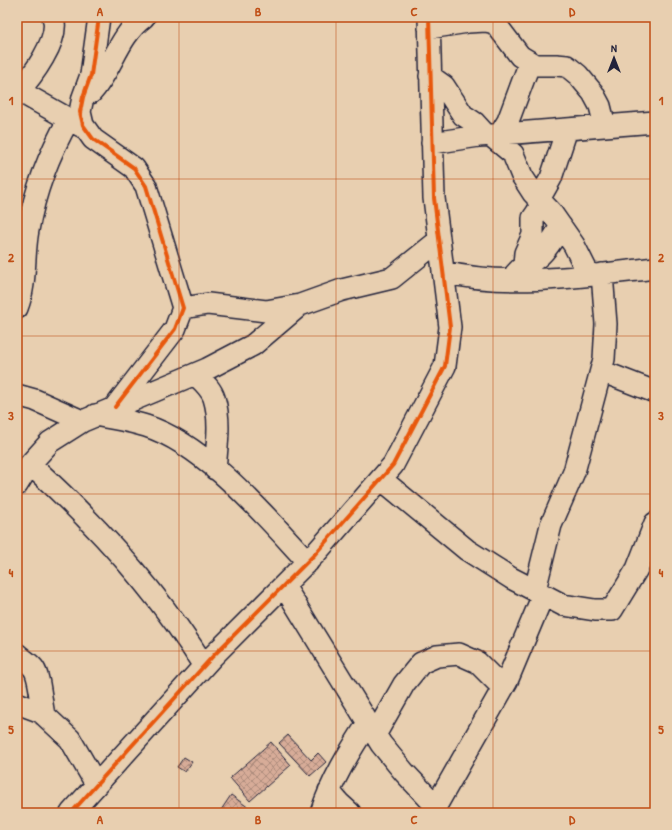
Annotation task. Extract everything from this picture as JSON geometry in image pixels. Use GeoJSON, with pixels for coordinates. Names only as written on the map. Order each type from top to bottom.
{"type":"FeatureCollection","features":[{"type":"Feature","properties":{"kind":"street"},"geometry":{"type":"LineString","coordinates":[[17,94],[40,64],[50,43],[55,21],[53,17]]}},
{"type":"Feature","properties":{"kind":"street"},"geometry":{"type":"LineString","coordinates":[[79,117],[91,75],[99,17]]}},
{"type":"Feature","properties":{"kind":"street"},"geometry":{"type":"LineString","coordinates":[[17,308],[26,269],[28,230],[41,176],[53,146],[79,117],[132,29],[144,17]]}},
{"type":"Feature","properties":{"kind":"street"},"geometry":{"type":"LineString","coordinates":[[71,813],[204,666],[308,562],[393,465],[445,366],[450,327],[438,241],[434,198],[429,23],[486,21],[495,23],[520,56],[535,65],[567,66],[594,93],[600,106],[605,126]]}},
{"type":"Feature","properties":{"kind":"street"},"geometry":{"type":"LineString","coordinates":[[492,135],[508,121],[530,62]]}},
{"type":"Feature","properties":{"kind":"street"},"geometry":{"type":"LineString","coordinates":[[284,586],[371,729],[434,809],[503,688],[539,593],[551,526],[574,472],[604,359],[606,324],[595,275],[551,212],[540,203],[522,176],[513,154],[492,135],[460,111],[444,86],[430,76]]}},
{"type":"Feature","properties":{"kind":"street"},"geometry":{"type":"LineString","coordinates":[[17,94],[26,95],[79,117],[93,139],[134,168],[146,186],[183,308],[175,329],[114,407]]}},
{"type":"Feature","properties":{"kind":"street"},"geometry":{"type":"LineString","coordinates":[[432,143],[492,135],[655,122]]}},
{"type":"Feature","properties":{"kind":"street"},"geometry":{"type":"LineString","coordinates":[[518,272],[532,235],[533,218],[551,178],[567,129]]}},
{"type":"Feature","properties":{"kind":"street"},"geometry":{"type":"LineString","coordinates":[[518,272],[547,249],[561,226]]}},
{"type":"Feature","properties":{"kind":"street"},"geometry":{"type":"LineString","coordinates":[[183,308],[208,304],[266,310],[300,305],[342,290],[392,278],[438,241]]}},
{"type":"Feature","properties":{"kind":"street"},"geometry":{"type":"LineString","coordinates":[[443,272],[466,278],[518,272],[595,275],[655,268]]}},
{"type":"Feature","properties":{"kind":"street"},"geometry":{"type":"LineString","coordinates":[[17,485],[30,464],[50,442],[89,418],[207,369],[253,345],[300,305]]}},
{"type":"Feature","properties":{"kind":"street"},"geometry":{"type":"LineString","coordinates":[[601,371],[655,392]]}},
{"type":"Feature","properties":{"kind":"street"},"geometry":{"type":"LineString","coordinates":[[194,374],[208,387],[214,397],[218,425],[215,469]]}},
{"type":"Feature","properties":{"kind":"street"},"geometry":{"type":"LineString","coordinates":[[17,395],[89,418],[147,426],[167,435],[185,446],[237,487],[308,562]]}},
{"type":"Feature","properties":{"kind":"street"},"geometry":{"type":"LineString","coordinates":[[30,464],[79,509],[168,610],[204,666]]}},
{"type":"Feature","properties":{"kind":"street"},"geometry":{"type":"LineString","coordinates":[[381,479],[467,550],[539,593],[563,605],[595,610],[612,610],[637,570],[653,533]]}},
{"type":"Feature","properties":{"kind":"street"},"geometry":{"type":"LineString","coordinates":[[17,654],[33,668],[38,678],[40,700],[44,715]]}},
{"type":"Feature","properties":{"kind":"street"},"geometry":{"type":"LineString","coordinates":[[321,813],[329,791],[350,749],[371,729],[421,663],[437,656],[459,654],[477,662],[503,688]]}},
{"type":"Feature","properties":{"kind":"street"},"geometry":{"type":"LineString","coordinates":[[17,703],[44,715],[70,739],[96,784]]}},
{"type":"Feature","properties":{"kind":"street"},"geometry":{"type":"LineString","coordinates":[[329,791],[350,813]]}},
{"type":"Feature","properties":{"kind":"building"},"geometry":{"type":"Polygon","coordinates":[[[288,735],[311,760],[318,753],[326,762],[310,776],[279,743],[288,735]]]}},
{"type":"Feature","properties":{"kind":"building"},"geometry":{"type":"Polygon","coordinates":[[[271,742],[291,765],[250,801],[230,778],[271,742]]]}},
{"type":"Feature","properties":{"kind":"building"},"geometry":{"type":"Polygon","coordinates":[[[184,757],[192,762],[185,772],[177,767],[184,757]]]}},
{"type":"Feature","properties":{"kind":"building"},"geometry":{"type":"Polygon","coordinates":[[[231,795],[256,813],[219,813],[231,795]]]}},
{"type":"Feature","properties":{"kind":"cycle path"},"geometry":{"type":"LineString","coordinates":[[99,17],[91,75],[83,97],[80,112],[83,125],[93,139],[134,168],[146,186],[183,308],[175,329],[115,407]]}},
{"type":"Feature","properties":{"kind":"cycle path"},"geometry":{"type":"LineString","coordinates":[[71,813],[213,656],[315,554],[393,465],[445,366],[450,327],[434,198],[429,17]]}}]}
